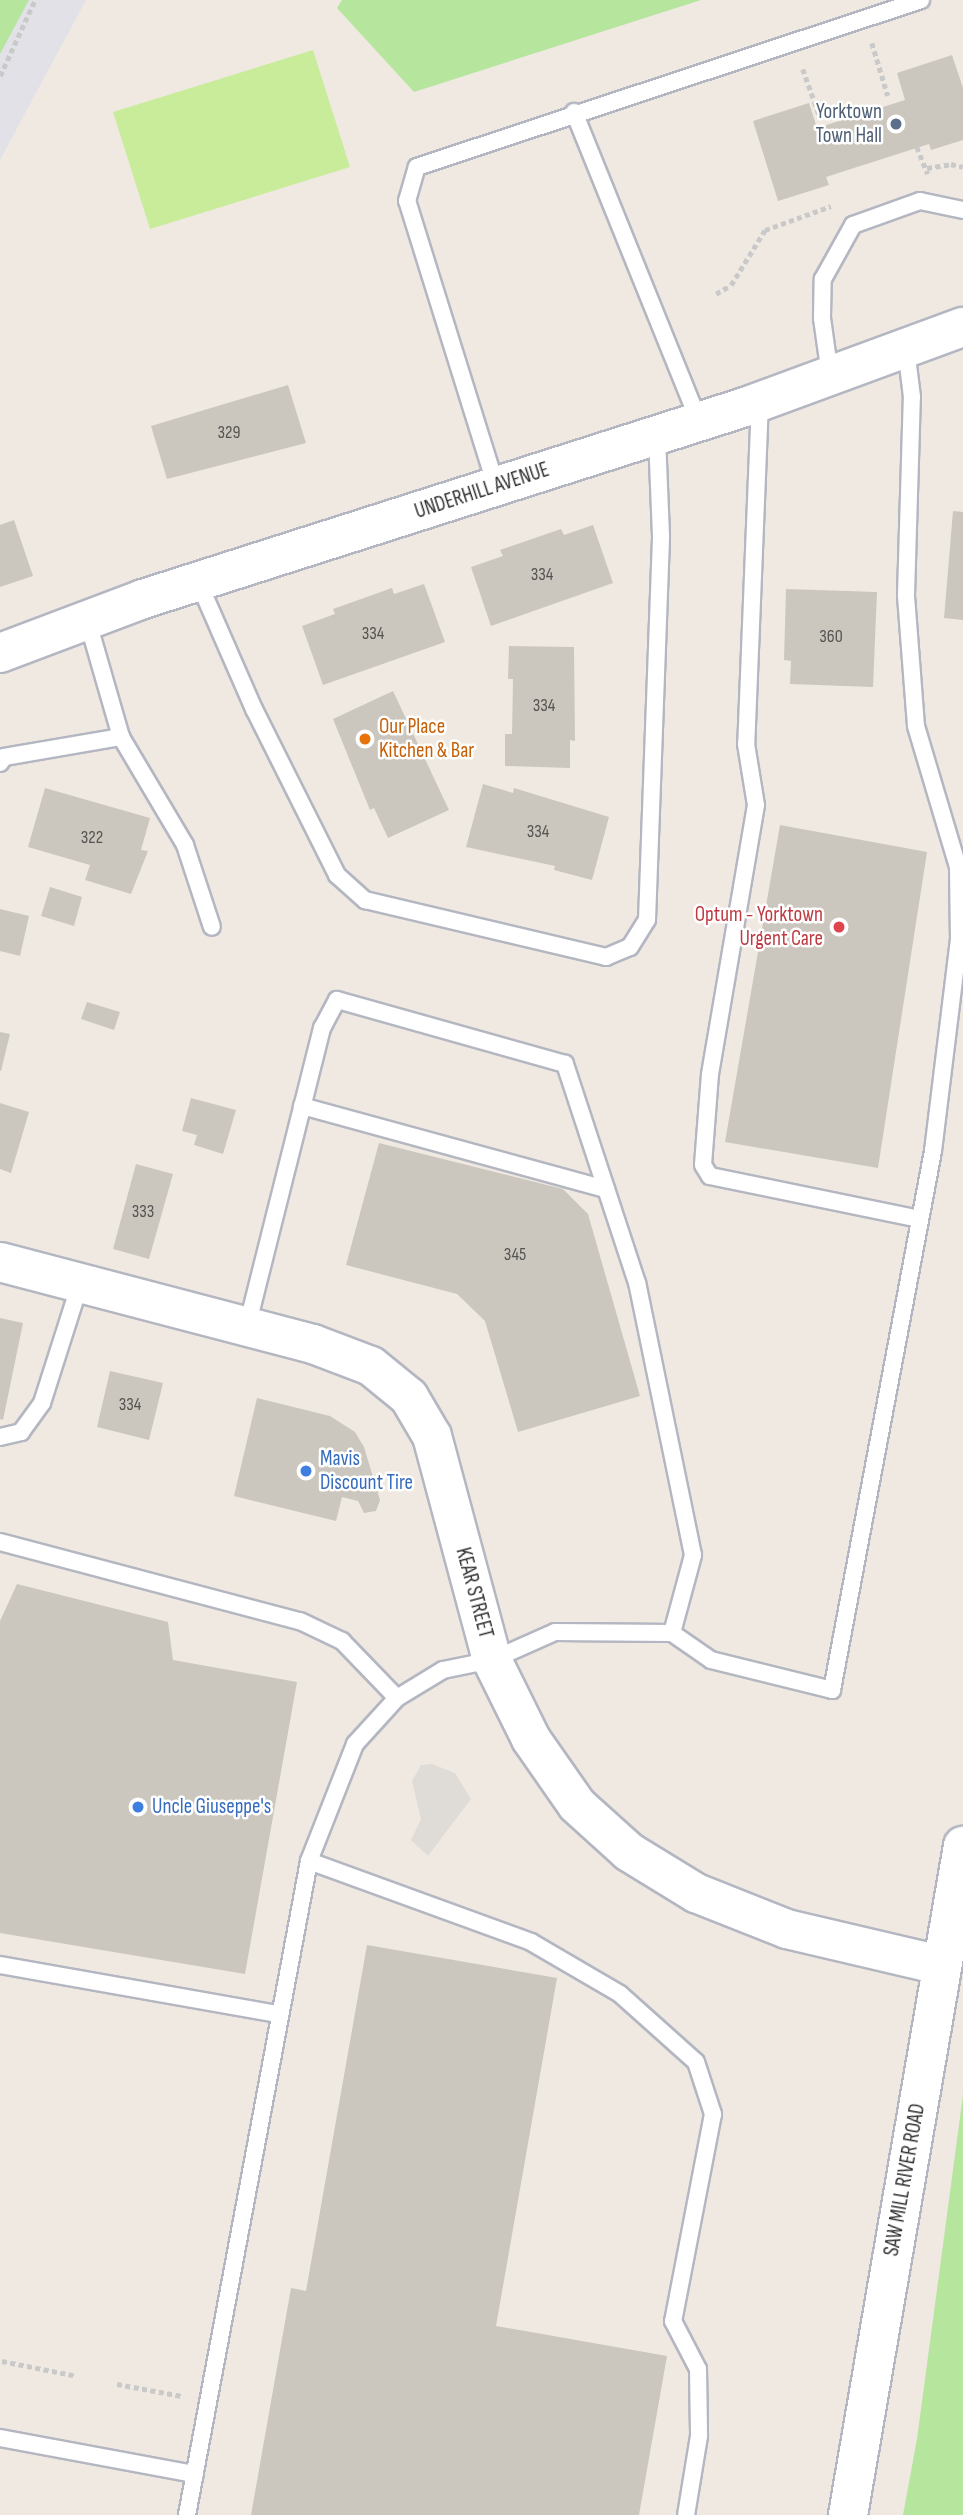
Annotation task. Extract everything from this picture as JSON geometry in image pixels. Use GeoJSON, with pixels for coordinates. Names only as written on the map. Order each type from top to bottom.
{"type":"FeatureCollection","features":[{"type":"Feature","properties":{"kind":"street","name":"UNDERHILL AVENUE"},"geometry":{"type":"LineString","coordinates":[[0,653],[198,581],[760,401],[963,327]]}},
{"type":"Feature","properties":{"kind":"street","name":"KEAR STREET"},"geometry":{"type":"LineString","coordinates":[[0,1262],[247,1326],[371,1366],[409,1397],[432,1436],[492,1660],[530,1739],[577,1805],[629,1852],[696,1893],[786,1928],[941,1965]]}},
{"type":"Feature","properties":{"kind":"street","name":"SAW MILL RIVER ROAD"},"geometry":{"type":"LineString","coordinates":[[848,2515],[963,1846]]}},
{"type":"Feature","properties":{"kind":"lane"},"geometry":{"type":"LineString","coordinates":[[496,486],[407,201],[417,167],[574,112],[921,0]]}},
{"type":"Feature","properties":{"kind":"lane"},"geometry":{"type":"LineString","coordinates":[[574,112],[699,421]]}},
{"type":"Feature","properties":{"kind":"lane"},"geometry":{"type":"LineString","coordinates":[[830,376],[822,318],[822,279],[853,225],[920,201],[963,210]]}},
{"type":"Feature","properties":{"kind":"lane"},"geometry":{"type":"LineString","coordinates":[[187,2515],[309,1861],[355,1744],[397,1698],[443,1670],[492,1660],[555,1632],[671,1633],[711,1660],[832,1690],[920,1219],[948,1052],[959,940],[958,867],[916,726],[906,595],[912,397],[906,349]]}},
{"type":"Feature","properties":{"kind":"lane"},"geometry":{"type":"LineString","coordinates":[[760,401],[746,744],[756,805],[710,1074],[703,1165],[710,1176],[920,1219]]}},
{"type":"Feature","properties":{"kind":"lane"},"geometry":{"type":"LineString","coordinates":[[198,581],[254,709],[337,876],[365,900],[606,957],[630,947],[647,920],[661,536],[657,435]]}},
{"type":"Feature","properties":{"kind":"lane"},"geometry":{"type":"LineString","coordinates":[[87,620],[121,737],[185,845],[212,927]]}},
{"type":"Feature","properties":{"kind":"lane"},"geometry":{"type":"LineString","coordinates":[[0,763],[5,757],[121,737]]}},
{"type":"Feature","properties":{"kind":"lane"},"geometry":{"type":"LineString","coordinates":[[247,1326],[322,1028],[337,1000],[565,1064],[638,1283],[693,1555],[671,1633]]}},
{"type":"Feature","properties":{"kind":"lane"},"geometry":{"type":"LineString","coordinates":[[302,1106],[606,1189]]}},
{"type":"Feature","properties":{"kind":"lane"},"geometry":{"type":"LineString","coordinates":[[0,1437],[21,1432],[42,1403],[81,1283]]}},
{"type":"Feature","properties":{"kind":"lane"},"geometry":{"type":"LineString","coordinates":[[0,1542],[300,1621],[342,1641],[397,1698]]}},
{"type":"Feature","properties":{"kind":"lane"},"geometry":{"type":"LineString","coordinates":[[309,1861],[531,1942],[620,1994],[696,2062],[713,2114],[673,2321],[698,2368],[699,2435],[685,2515]]}},
{"type":"Feature","properties":{"kind":"lane"},"geometry":{"type":"LineString","coordinates":[[0,1965],[279,2014]]}},
{"type":"Feature","properties":{"kind":"lane"},"geometry":{"type":"LineString","coordinates":[[0,2438],[195,2474]]}},
{"type":"Feature","properties":{"kind":"path"},"geometry":{"type":"LineString","coordinates":[[0,76],[35,0]]}},
{"type":"Feature","properties":{"kind":"path"},"geometry":{"type":"LineString","coordinates":[[864,18],[888,96]]}},
{"type":"Feature","properties":{"kind":"path"},"geometry":{"type":"LineString","coordinates":[[793,41],[820,117]]}},
{"type":"Feature","properties":{"kind":"path"},"geometry":{"type":"LineString","coordinates":[[927,168],[951,164],[963,167]]}},
{"type":"Feature","properties":{"kind":"path"},"geometry":{"type":"LineString","coordinates":[[2,2361],[76,2376]]}},
{"type":"Feature","properties":{"kind":"path"},"geometry":{"type":"LineString","coordinates":[[117,2384],[183,2396]]}},
{"type":"Feature","properties":{"kind":"shaded area"},"geometry":{"type":"Polygon","coordinates":[[[0,0],[86,0],[0,160],[0,0]]]}},
{"type":"Feature","properties":{"kind":"shaded area"},"geometry":{"type":"Polygon","coordinates":[[[432,1764],[455,1773],[471,1799],[428,1856],[411,1840],[421,1819],[412,1781],[421,1765],[432,1764]]]}},
{"type":"Feature","properties":{"kind":"green space"},"geometry":{"type":"Polygon","coordinates":[[[0,0],[29,0],[0,54],[0,0]]]}},
{"type":"Feature","properties":{"kind":"green space"},"geometry":{"type":"Polygon","coordinates":[[[342,0],[701,0],[414,92],[337,8],[342,0]]]}},
{"type":"Feature","properties":{"kind":"green space"},"geometry":{"type":"Polygon","coordinates":[[[313,50],[350,167],[150,229],[113,112],[313,50]]]}},
{"type":"Feature","properties":{"kind":"green space"},"geometry":{"type":"Polygon","coordinates":[[[963,2095],[963,2515],[903,2515],[917,2439],[963,2095]]]}},
{"type":"Feature","properties":{"kind":"building","name":"Yorktown Town Hall"},"geometry":{"type":"Polygon","coordinates":[[[952,55],[963,88],[963,140],[931,150],[929,144],[826,177],[829,185],[778,201],[753,121],[809,103],[817,128],[905,100],[897,73],[952,55]]]}},
{"type":"Feature","properties":{"kind":"building"},"geometry":{"type":"Polygon","coordinates":[[[288,385],[306,443],[167,479],[151,426],[288,385]]]}},
{"type":"Feature","properties":{"kind":"building"},"geometry":{"type":"Polygon","coordinates":[[[953,511],[963,512],[963,620],[944,618],[953,511]]]}},
{"type":"Feature","properties":{"kind":"building"},"geometry":{"type":"Polygon","coordinates":[[[14,520],[33,576],[0,587],[0,525],[14,520]]]}},
{"type":"Feature","properties":{"kind":"building"},"geometry":{"type":"Polygon","coordinates":[[[593,525],[613,583],[491,626],[471,567],[503,556],[500,550],[561,529],[564,535],[593,525]]]}},
{"type":"Feature","properties":{"kind":"building"},"geometry":{"type":"Polygon","coordinates":[[[424,584],[445,642],[323,685],[302,626],[335,614],[333,609],[392,588],[394,594],[424,584]]]}},
{"type":"Feature","properties":{"kind":"building"},"geometry":{"type":"Polygon","coordinates":[[[786,589],[877,592],[873,687],[790,684],[791,661],[784,660],[786,589]]]}},
{"type":"Feature","properties":{"kind":"building"},"geometry":{"type":"Polygon","coordinates":[[[509,646],[574,647],[575,741],[570,740],[570,768],[505,766],[505,734],[512,734],[513,679],[508,679],[509,646]]]}},
{"type":"Feature","properties":{"kind":"building"},"geometry":{"type":"Polygon","coordinates":[[[393,691],[449,810],[388,838],[374,808],[370,810],[333,719],[393,691]]]}},
{"type":"Feature","properties":{"kind":"building"},"geometry":{"type":"Polygon","coordinates":[[[483,784],[513,793],[514,788],[609,817],[592,880],[554,870],[555,866],[466,847],[483,784]]]}},
{"type":"Feature","properties":{"kind":"building"},"geometry":{"type":"Polygon","coordinates":[[[45,788],[150,818],[141,850],[148,851],[131,894],[85,880],[90,865],[28,847],[45,788]]]}},
{"type":"Feature","properties":{"kind":"building","name":"Optum - Yorktown Urgent Care"},"geometry":{"type":"Polygon","coordinates":[[[780,825],[927,852],[878,1168],[725,1142],[780,825]]]}},
{"type":"Feature","properties":{"kind":"building"},"geometry":{"type":"Polygon","coordinates":[[[50,887],[82,897],[74,926],[41,916],[50,887]]]}},
{"type":"Feature","properties":{"kind":"building"},"geometry":{"type":"Polygon","coordinates":[[[0,909],[29,916],[20,956],[0,951],[0,909]]]}},
{"type":"Feature","properties":{"kind":"building"},"geometry":{"type":"Polygon","coordinates":[[[87,1002],[120,1012],[114,1030],[81,1019],[87,1002]]]}},
{"type":"Feature","properties":{"kind":"building"},"geometry":{"type":"Polygon","coordinates":[[[0,1032],[10,1034],[1,1071],[0,1071],[0,1032]]]}},
{"type":"Feature","properties":{"kind":"building"},"geometry":{"type":"Polygon","coordinates":[[[191,1098],[236,1110],[223,1154],[194,1145],[197,1135],[182,1131],[191,1098]]]}},
{"type":"Feature","properties":{"kind":"building"},"geometry":{"type":"Polygon","coordinates":[[[0,1103],[29,1112],[11,1173],[0,1169],[0,1103]]]}},
{"type":"Feature","properties":{"kind":"building"},"geometry":{"type":"Polygon","coordinates":[[[379,1143],[563,1189],[588,1214],[640,1396],[518,1432],[485,1321],[457,1294],[346,1265],[379,1143]]]}},
{"type":"Feature","properties":{"kind":"building"},"geometry":{"type":"Polygon","coordinates":[[[136,1164],[173,1174],[149,1259],[113,1249],[136,1164]]]}},
{"type":"Feature","properties":{"kind":"building"},"geometry":{"type":"Polygon","coordinates":[[[0,1318],[23,1323],[3,1420],[0,1419],[0,1318]]]}},
{"type":"Feature","properties":{"kind":"building"},"geometry":{"type":"Polygon","coordinates":[[[110,1371],[163,1383],[149,1440],[97,1427],[110,1371]]]}},
{"type":"Feature","properties":{"kind":"building","name":"Mavis Discount Tire"},"geometry":{"type":"Polygon","coordinates":[[[257,1398],[330,1416],[355,1432],[364,1447],[380,1500],[376,1511],[364,1513],[358,1501],[342,1497],[336,1521],[234,1496],[257,1398]]]}},
{"type":"Feature","properties":{"kind":"building","name":"Uncle Giuseppe's"},"geometry":{"type":"Polygon","coordinates":[[[17,1584],[168,1622],[173,1660],[297,1682],[245,1974],[0,1933],[0,1621],[17,1584]]]}},
{"type":"Feature","properties":{"kind":"building"},"geometry":{"type":"Polygon","coordinates":[[[367,1945],[557,1978],[496,2326],[667,2356],[639,2515],[251,2515],[291,2288],[306,2291],[367,1945]]]}},
{"type":"Feature","properties":{"kind":"place","name":"Yorktown Town Hall"},"geometry":{"type":"Point","coordinates":[896,124]}},
{"type":"Feature","properties":{"kind":"place","name":"Our Place Kitchen & Bar"},"geometry":{"type":"Point","coordinates":[365,739]}},
{"type":"Feature","properties":{"kind":"place","name":"Optum - Yorktown Urgent Care"},"geometry":{"type":"Point","coordinates":[839,927]}},
{"type":"Feature","properties":{"kind":"place","name":"Mavis Discount Tire"},"geometry":{"type":"Point","coordinates":[306,1471]}},
{"type":"Feature","properties":{"kind":"place","name":"Uncle Giuseppe's"},"geometry":{"type":"Point","coordinates":[138,1807]}}]}
